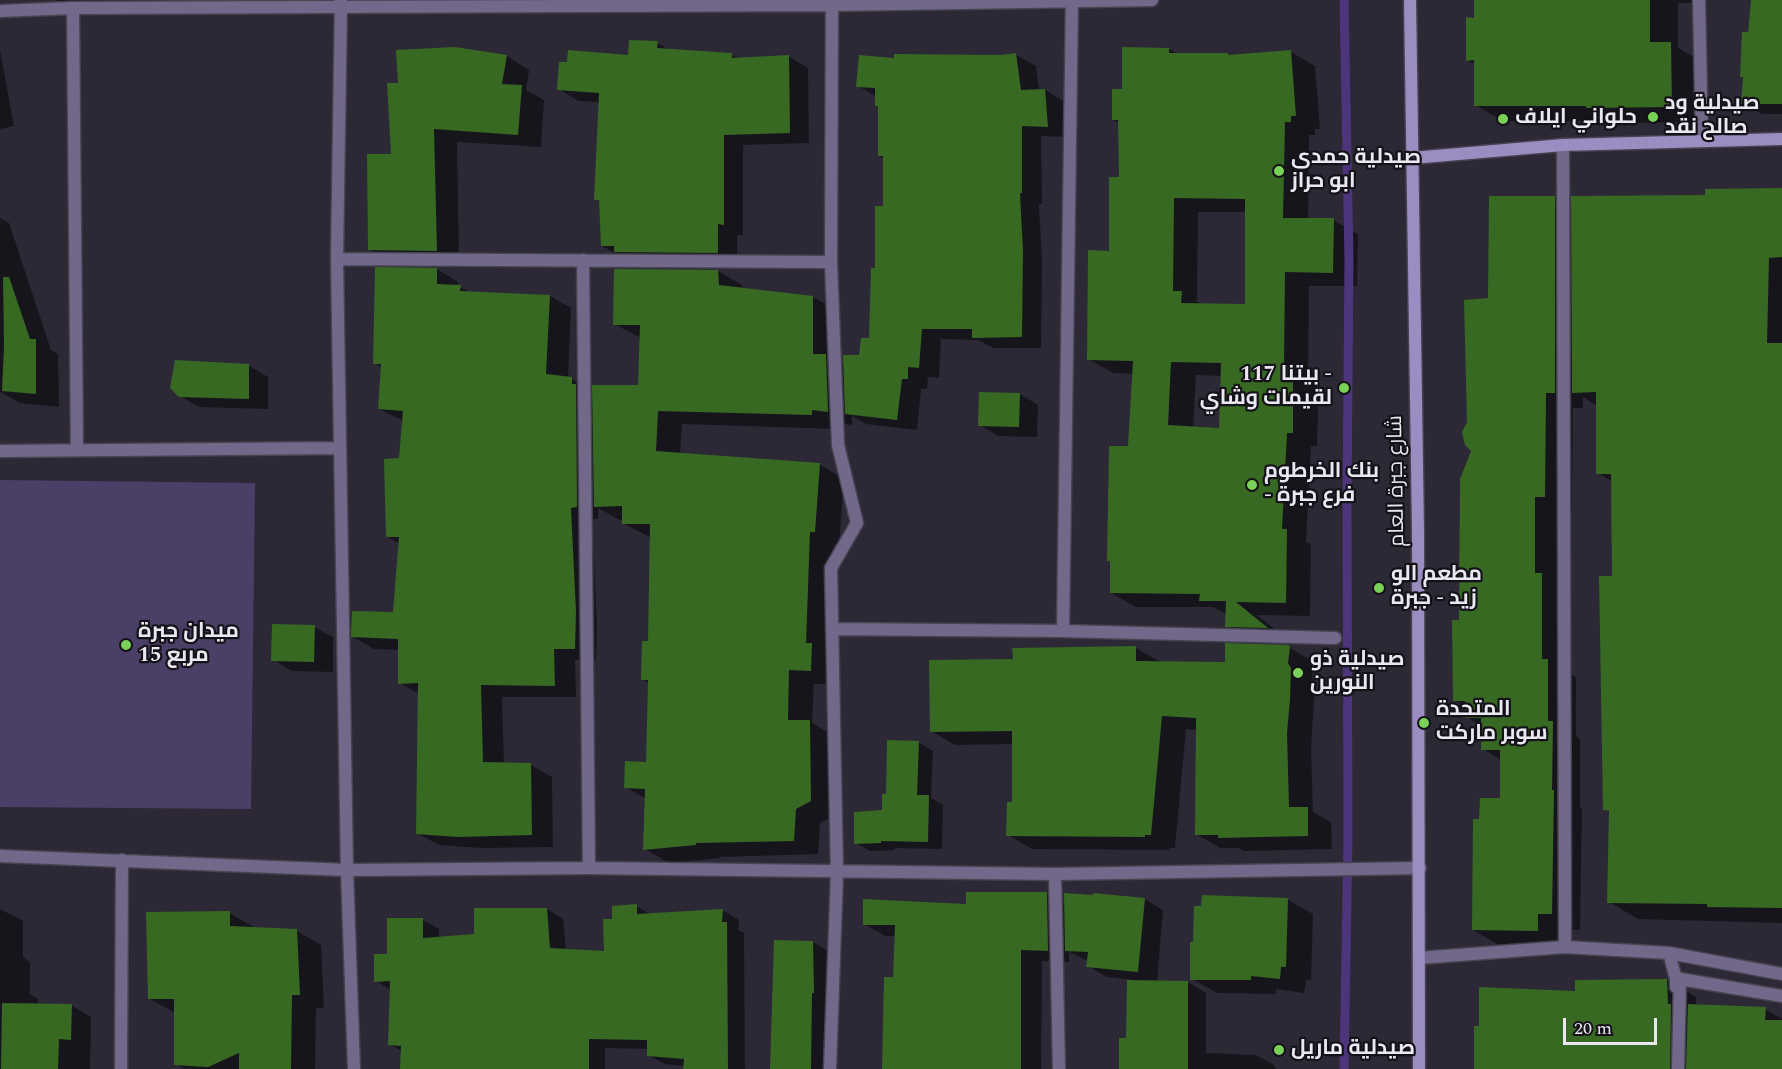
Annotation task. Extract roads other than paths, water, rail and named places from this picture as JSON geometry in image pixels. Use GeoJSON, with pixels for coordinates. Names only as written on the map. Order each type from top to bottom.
{"type":"FeatureCollection","features":[{"type":"Feature","properties":{"kind":"main road","name":"شارع جبرة العام"},"geometry":{"type":"LineString","coordinates":[[1410,0],[1418,531],[1419,1069]]}},
{"type":"Feature","properties":{"kind":"main road"},"geometry":{"type":"LineString","coordinates":[[1412,158],[1563,145],[1782,139]]}},
{"type":"Feature","properties":{"kind":"street"},"geometry":{"type":"LineString","coordinates":[[0,11],[340,4],[832,5],[1152,0]]}},
{"type":"Feature","properties":{"kind":"street"},"geometry":{"type":"LineString","coordinates":[[1699,0],[1702,141]]}},
{"type":"Feature","properties":{"kind":"street"},"geometry":{"type":"LineString","coordinates":[[1063,631],[1072,1]]}},
{"type":"Feature","properties":{"kind":"street"},"geometry":{"type":"LineString","coordinates":[[340,4],[337,259],[347,870],[354,1069]]}},
{"type":"Feature","properties":{"kind":"street"},"geometry":{"type":"LineString","coordinates":[[830,1069],[837,873],[831,568],[857,523],[838,445],[831,262],[832,5]]}},
{"type":"Feature","properties":{"kind":"street"},"geometry":{"type":"LineString","coordinates":[[73,8],[77,450]]}},
{"type":"Feature","properties":{"kind":"street"},"geometry":{"type":"LineString","coordinates":[[1563,145],[1565,947]]}},
{"type":"Feature","properties":{"kind":"street"},"geometry":{"type":"LineString","coordinates":[[337,259],[831,262]]}},
{"type":"Feature","properties":{"kind":"street"},"geometry":{"type":"LineString","coordinates":[[583,260],[589,868]]}},
{"type":"Feature","properties":{"kind":"street"},"geometry":{"type":"LineString","coordinates":[[0,451],[340,448]]}},
{"type":"Feature","properties":{"kind":"street"},"geometry":{"type":"LineString","coordinates":[[832,629],[1063,631],[1335,638]]}},
{"type":"Feature","properties":{"kind":"street"},"geometry":{"type":"LineString","coordinates":[[0,856],[347,870],[589,868],[837,873],[1055,874],[1420,868]]}},
{"type":"Feature","properties":{"kind":"street"},"geometry":{"type":"LineString","coordinates":[[120,1069],[122,860]]}},
{"type":"Feature","properties":{"kind":"street"},"geometry":{"type":"LineString","coordinates":[[1055,874],[1059,1069]]}},
{"type":"Feature","properties":{"kind":"street"},"geometry":{"type":"LineString","coordinates":[[1419,958],[1565,947],[1669,953],[1782,974]]}},
{"type":"Feature","properties":{"kind":"street"},"geometry":{"type":"LineString","coordinates":[[1669,953],[1676,979],[1676,1069]]}},
{"type":"Feature","properties":{"kind":"street"},"geometry":{"type":"LineString","coordinates":[[1676,1069],[1680,979],[1782,996]]}},
{"type":"Feature","properties":{"kind":"waterway"},"geometry":{"type":"LineString","coordinates":[[1344,0],[1349,259],[1348,836],[1344,1069]]}},
{"type":"Feature","properties":{"kind":"place","name":"صيدلية ود صالح نقد"},"geometry":{"type":"Point","coordinates":[1653,117]}},
{"type":"Feature","properties":{"kind":"place","name":"حلواني ايلاف"},"geometry":{"type":"Point","coordinates":[1503,119]}},
{"type":"Feature","properties":{"kind":"place","name":"صيدلية حمدي ابو حراز"},"geometry":{"type":"Point","coordinates":[1279,171]}},
{"type":"Feature","properties":{"kind":"place","name":"بيتنا 117 - لقيمات وشاي"},"geometry":{"type":"Point","coordinates":[1344,388]}},
{"type":"Feature","properties":{"kind":"place","name":"بنك الخرطوم - فرع جبرة"},"geometry":{"type":"Point","coordinates":[1252,485]}},
{"type":"Feature","properties":{"kind":"place","name":"مطعم الو زيد - جبرة"},"geometry":{"type":"Point","coordinates":[1379,588]}},
{"type":"Feature","properties":{"kind":"place","name":"ميدان جبرة مربع 15"},"geometry":{"type":"Point","coordinates":[126,645]}},
{"type":"Feature","properties":{"kind":"place","name":"صيدلية ذو النورين"},"geometry":{"type":"Point","coordinates":[1298,673]}},
{"type":"Feature","properties":{"kind":"place","name":"المتحدة سوبر ماركت"},"geometry":{"type":"Point","coordinates":[1424,723]}},
{"type":"Feature","properties":{"kind":"place","name":"صيدلية ماريل"},"geometry":{"type":"Point","coordinates":[1279,1050]}}]}
